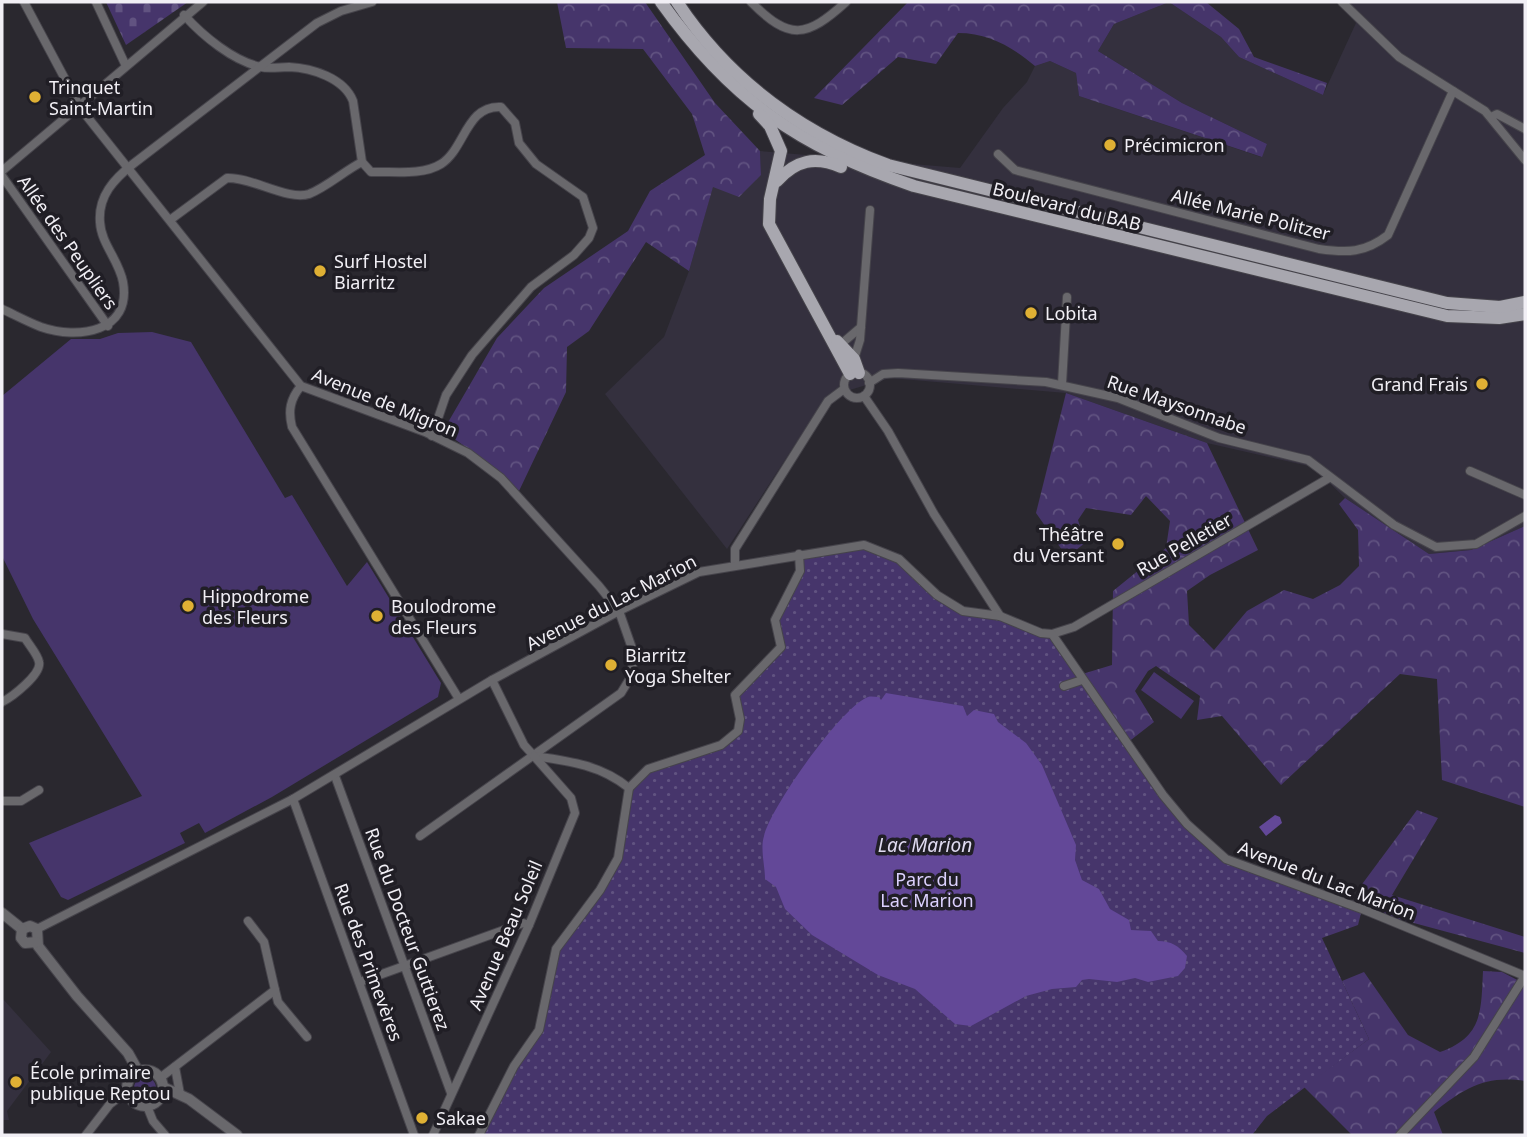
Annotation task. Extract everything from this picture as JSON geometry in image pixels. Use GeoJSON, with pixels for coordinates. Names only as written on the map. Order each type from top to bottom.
{"type":"FeatureCollection","features":[{"type":"Feature","properties":{"kind":"main road","name":"Boulevard du BAB"},"geometry":{"type":"LineString","coordinates":[[661,2],[703,57],[754,105],[833,155],[914,186],[1447,316],[1499,318],[1525,314]]}},
{"type":"Feature","properties":{"kind":"main road","name":"Boulevard du BAB"},"geometry":{"type":"LineString","coordinates":[[677,2],[724,61],[760,95],[825,138],[888,165],[1447,303],[1500,306],[1525,302]]}},
{"type":"Feature","properties":{"kind":"main road"},"geometry":{"type":"LineString","coordinates":[[754,105],[770,126],[781,151],[770,199],[769,224],[828,334],[855,373]]}},
{"type":"Feature","properties":{"kind":"main road"},"geometry":{"type":"LineString","coordinates":[[774,184],[786,171],[814,159],[860,175],[914,186]]}},
{"type":"Feature","properties":{"kind":"main road"},"geometry":{"type":"LineString","coordinates":[[839,348],[854,359],[855,373]]}},
{"type":"Feature","properties":{"kind":"street","name":"Avenue de Migron"},"geometry":{"type":"LineString","coordinates":[[24,2],[79,104],[301,386],[432,436],[468,453],[501,478],[618,611]]}},
{"type":"Feature","properties":{"kind":"street"},"geometry":{"type":"LineString","coordinates":[[96,2],[125,64]]}},
{"type":"Feature","properties":{"kind":"street"},"geometry":{"type":"LineString","coordinates":[[2,173],[125,64],[203,2]]}},
{"type":"Feature","properties":{"kind":"street"},"geometry":{"type":"LineString","coordinates":[[2,309],[43,328],[85,333],[108,326],[117,318],[122,305],[123,284],[102,232],[102,204],[107,189],[128,167],[317,23],[341,11],[372,2]]}},
{"type":"Feature","properties":{"kind":"street"},"geometry":{"type":"LineString","coordinates":[[751,2],[772,24],[791,29],[809,29],[820,25],[846,2]]}},
{"type":"Feature","properties":{"kind":"street"},"geometry":{"type":"LineString","coordinates":[[1342,2],[1399,57],[1491,117],[1524,155]]}},
{"type":"Feature","properties":{"kind":"street"},"geometry":{"type":"LineString","coordinates":[[184,15],[200,33],[261,68],[291,67],[334,79],[350,93],[362,162],[371,172],[428,169],[450,156],[472,120],[483,110],[500,107],[515,123],[519,143],[536,164],[583,197],[593,228],[589,238],[574,255],[531,287],[499,326],[488,335],[455,380],[432,436]]}},
{"type":"Feature","properties":{"kind":"street","name":"Allée Marie Politzer"},"geometry":{"type":"LineString","coordinates":[[998,154],[1015,170],[1319,249],[1349,253],[1374,246],[1388,234],[1453,91]]}},
{"type":"Feature","properties":{"kind":"street"},"geometry":{"type":"LineString","coordinates":[[1491,117],[1497,114],[1525,129]]}},
{"type":"Feature","properties":{"kind":"street"},"geometry":{"type":"LineString","coordinates":[[170,220],[217,182],[238,177],[292,195],[308,194],[362,162]]}},
{"type":"Feature","properties":{"kind":"street","name":"Allée des Peupliers"},"geometry":{"type":"LineString","coordinates":[[2,173],[108,326]]}},
{"type":"Feature","properties":{"kind":"street"},"geometry":{"type":"LineString","coordinates":[[854,359],[860,327],[870,210]]}},
{"type":"Feature","properties":{"kind":"street"},"geometry":{"type":"LineString","coordinates":[[1062,384],[1067,297]]}},
{"type":"Feature","properties":{"kind":"street"},"geometry":{"type":"LineString","coordinates":[[839,348],[860,327]]}},
{"type":"Feature","properties":{"kind":"street"},"geometry":{"type":"LineString","coordinates":[[735,565],[735,550],[828,401],[844,389],[845,380],[855,373],[869,383],[864,396]]}},
{"type":"Feature","properties":{"kind":"street","name":"Rue Maysonnabe"},"geometry":{"type":"LineString","coordinates":[[869,383],[883,374],[898,373],[1062,384],[1140,405],[1219,438],[1308,460],[1394,525],[1436,547],[1476,544],[1525,516]]}},
{"type":"Feature","properties":{"kind":"street"},"geometry":{"type":"LineString","coordinates":[[301,386],[293,395],[289,415],[292,427],[459,699]]}},
{"type":"Feature","properties":{"kind":"street"},"geometry":{"type":"LineString","coordinates":[[844,389],[853,397],[864,396]]}},
{"type":"Feature","properties":{"kind":"street"},"geometry":{"type":"LineString","coordinates":[[864,396],[888,431],[934,514],[1000,616]]}},
{"type":"Feature","properties":{"kind":"street"},"geometry":{"type":"LineString","coordinates":[[1470,471],[1525,495]]}},
{"type":"Feature","properties":{"kind":"street","name":"Rue Pelletier"},"geometry":{"type":"LineString","coordinates":[[1052,634],[1074,628],[1329,478]]}},
{"type":"Feature","properties":{"kind":"street","name":"Avenue du Lac Marion"},"geometry":{"type":"LineString","coordinates":[[37,929],[293,799],[492,680],[618,611],[699,572],[853,545],[877,548],[899,559],[950,604],[963,611],[1000,616],[1041,633],[1052,634],[1163,795],[1187,824],[1226,859],[1362,909],[1525,976]]}},
{"type":"Feature","properties":{"kind":"street"},"geometry":{"type":"LineString","coordinates":[[479,1135],[514,1066],[539,1030],[556,949],[600,890],[618,858],[629,788],[648,769],[721,745],[738,732],[740,719],[735,695],[781,646],[775,620],[800,571],[799,554]]}},
{"type":"Feature","properties":{"kind":"street"},"geometry":{"type":"LineString","coordinates":[[420,836],[534,757],[628,686],[634,663],[633,651],[618,611]]}},
{"type":"Feature","properties":{"kind":"street"},"geometry":{"type":"LineString","coordinates":[[2,634],[25,638],[39,662],[39,669],[2,702]]}},
{"type":"Feature","properties":{"kind":"street","name":"Avenue Beau Soleil"},"geometry":{"type":"LineString","coordinates":[[433,1135],[529,925],[575,813],[571,798],[524,745],[492,680]]}},
{"type":"Feature","properties":{"kind":"street"},"geometry":{"type":"LineString","coordinates":[[1064,687],[1082,680]]}},
{"type":"Feature","properties":{"kind":"street"},"geometry":{"type":"LineString","coordinates":[[534,757],[576,762],[610,773],[629,788]]}},
{"type":"Feature","properties":{"kind":"street","name":"Rue du Docteur Guttierez"},"geometry":{"type":"LineString","coordinates":[[335,776],[451,1093]]}},
{"type":"Feature","properties":{"kind":"street"},"geometry":{"type":"LineString","coordinates":[[2,801],[21,801],[39,790]]}},
{"type":"Feature","properties":{"kind":"street","name":"Rue des Primevères"},"geometry":{"type":"LineString","coordinates":[[293,799],[414,1135]]}},
{"type":"Feature","properties":{"kind":"street"},"geometry":{"type":"LineString","coordinates":[[2,913],[22,929]]}},
{"type":"Feature","properties":{"kind":"street"},"geometry":{"type":"LineString","coordinates":[[248,921],[264,942],[278,1002],[307,1037]]}},
{"type":"Feature","properties":{"kind":"street"},"geometry":{"type":"LineString","coordinates":[[360,982],[523,923],[529,925]]}},
{"type":"Feature","properties":{"kind":"street"},"geometry":{"type":"LineString","coordinates":[[22,929],[30,926],[37,929],[37,942],[59,975],[128,1053],[138,1071]]}},
{"type":"Feature","properties":{"kind":"street"},"geometry":{"type":"LineString","coordinates":[[22,929],[21,939],[25,943],[37,942]]}},
{"type":"Feature","properties":{"kind":"street"},"geometry":{"type":"LineString","coordinates":[[1400,1135],[1474,1057],[1525,976]]}},
{"type":"Feature","properties":{"kind":"street"},"geometry":{"type":"LineString","coordinates":[[147,1106],[160,1098],[161,1083],[175,1067],[275,990]]}},
{"type":"Feature","properties":{"kind":"street"},"geometry":{"type":"LineString","coordinates":[[175,1067],[180,1094]]}},
{"type":"Feature","properties":{"kind":"street"},"geometry":{"type":"LineString","coordinates":[[164,1135],[153,1121],[147,1106],[132,1101],[127,1091],[129,1079],[138,1071],[150,1070],[161,1083],[236,1135]]}},
{"type":"Feature","properties":{"kind":"street"},"geometry":{"type":"LineString","coordinates":[[86,1135],[110,1104],[127,1091]]}},
{"type":"Feature","properties":{"kind":"shaded area"},"geometry":{"type":"Polygon","coordinates":[[[1169,2],[1221,37],[1239,57],[1323,95],[1356,23],[1336,2],[1525,2],[1525,526],[1471,550],[1429,554],[1345,498],[1313,467],[1207,443],[1066,393],[890,378],[826,397],[727,549],[605,394],[664,337],[689,271],[713,186],[761,175],[760,151],[960,168],[1003,108],[1027,82],[1035,66],[1050,61],[1076,73],[1079,96],[1261,157],[1267,144],[1182,103],[1098,51],[1114,24],[1169,2]]]}},
{"type":"Feature","properties":{"kind":"shaded area","name":"École primaire publique Reptou"},"geometry":{"type":"Polygon","coordinates":[[[2,998],[51,1052],[7,1111],[9,1120],[2,1120],[2,998]]]}},
{"type":"Feature","properties":{"kind":"green space"},"geometry":{"type":"Polygon","coordinates":[[[106,2],[188,2],[126,45],[106,2]]]}},
{"type":"Feature","properties":{"kind":"green space"},"geometry":{"type":"Polygon","coordinates":[[[557,2],[645,2],[715,103],[760,151],[761,175],[739,197],[713,187],[689,271],[646,242],[589,331],[567,347],[566,392],[519,491],[490,464],[443,431],[497,338],[544,288],[628,231],[650,191],[705,155],[692,114],[643,49],[566,48],[557,2]]]}},
{"type":"Feature","properties":{"kind":"green space"},"geometry":{"type":"Polygon","coordinates":[[[908,2],[1169,2],[1114,24],[1098,51],[1182,103],[1267,144],[1262,157],[1079,96],[1076,73],[1050,61],[1035,66],[1000,42],[980,35],[958,33],[936,64],[898,57],[842,105],[814,98],[908,2]]]}},
{"type":"Feature","properties":{"kind":"green space"},"geometry":{"type":"Polygon","coordinates":[[[1169,2],[1206,2],[1239,29],[1254,57],[1327,83],[1323,95],[1239,57],[1221,37],[1169,2]]]}},
{"type":"Feature","properties":{"kind":"green space","name":"Hippodrome des Fleurs"},"geometry":{"type":"Polygon","coordinates":[[[152,332],[191,342],[285,498],[292,495],[347,586],[367,562],[441,683],[438,697],[272,797],[205,833],[199,823],[180,833],[185,843],[68,900],[61,897],[29,843],[142,796],[33,619],[2,556],[2,396],[71,339],[100,339],[118,333],[152,332]]]}},
{"type":"Feature","properties":{"kind":"green space"},"geometry":{"type":"Polygon","coordinates":[[[1066,393],[1207,443],[1258,550],[1210,575],[1187,591],[1189,625],[1214,650],[1247,611],[1284,590],[1313,599],[1340,585],[1359,566],[1358,530],[1339,504],[1345,498],[1429,554],[1471,550],[1525,526],[1525,807],[1442,780],[1437,679],[1400,674],[1281,785],[1222,716],[1197,720],[1200,696],[1156,666],[1148,671],[1135,691],[1154,722],[1127,743],[1079,675],[1112,665],[1113,591],[1166,548],[1170,521],[1146,496],[1131,515],[1086,508],[1078,520],[1085,543],[1067,557],[1036,513],[1066,393]]]}},
{"type":"Feature","properties":{"kind":"green space","name":"Parc du Lac Marion"},"geometry":{"type":"Polygon","coordinates":[[[853,545],[888,553],[950,604],[1052,634],[1163,795],[1226,859],[1362,909],[1358,925],[1322,938],[1369,1039],[1267,1116],[1252,1135],[479,1135],[514,1066],[539,1030],[556,949],[618,858],[629,788],[648,769],[721,745],[738,731],[735,695],[781,647],[775,620],[800,571],[799,554],[853,545]]]}},
{"type":"Feature","properties":{"kind":"green space"},"geometry":{"type":"Polygon","coordinates":[[[1154,672],[1194,701],[1181,719],[1141,690],[1154,672]]]}},
{"type":"Feature","properties":{"kind":"green space"},"geometry":{"type":"Polygon","coordinates":[[[1417,810],[1438,818],[1392,895],[1525,937],[1525,953],[1362,909],[1357,891],[1417,810]]]}},
{"type":"Feature","properties":{"kind":"green space"},"geometry":{"type":"Polygon","coordinates":[[[1483,971],[1502,972],[1525,984],[1525,1081],[1487,1082],[1456,1096],[1434,1112],[1443,1135],[1352,1135],[1304,1087],[1369,1039],[1342,981],[1364,972],[1408,1035],[1440,1052],[1465,1039],[1477,1021],[1483,971]]]}},
{"type":"Feature","properties":{"kind":"green space"},"geometry":{"type":"Polygon","coordinates":[[[145,1077],[153,1080],[156,1088],[153,1096],[145,1099],[137,1096],[134,1088],[137,1080],[145,1077]]]}},
{"type":"Feature","properties":{"kind":"water","name":"Lac Marion"},"geometry":{"type":"Polygon","coordinates":[[[886,693],[963,706],[967,716],[974,710],[994,714],[998,722],[1026,743],[1042,765],[1076,845],[1075,860],[1082,880],[1099,889],[1110,909],[1129,920],[1131,930],[1151,931],[1158,941],[1171,943],[1184,952],[1187,956],[1185,968],[1178,976],[1148,982],[1135,978],[1117,982],[1082,980],[1076,987],[1052,989],[1026,996],[971,1026],[955,1024],[915,989],[878,975],[812,935],[785,909],[776,887],[765,879],[762,846],[769,822],[808,759],[842,719],[856,704],[868,697],[879,697],[881,700],[886,693]]]}},
{"type":"Feature","properties":{"kind":"water"},"geometry":{"type":"Polygon","coordinates":[[[1275,815],[1280,817],[1282,823],[1266,836],[1259,827],[1275,815]]]}},
{"type":"Feature","properties":{"kind":"place","name":"Trinquet Saint-Martin"},"geometry":{"type":"Point","coordinates":[35,97]}},
{"type":"Feature","properties":{"kind":"place","name":"Précimicron"},"geometry":{"type":"Point","coordinates":[1110,145]}},
{"type":"Feature","properties":{"kind":"place","name":"Surf Hostel Biarritz"},"geometry":{"type":"Point","coordinates":[320,271]}},
{"type":"Feature","properties":{"kind":"place","name":"Lobita"},"geometry":{"type":"Point","coordinates":[1031,313]}},
{"type":"Feature","properties":{"kind":"place","name":"Grand Frais"},"geometry":{"type":"Point","coordinates":[1482,384]}},
{"type":"Feature","properties":{"kind":"place","name":"Théâtre du Versant"},"geometry":{"type":"Point","coordinates":[1118,544]}},
{"type":"Feature","properties":{"kind":"place","name":"Hippodrome des Fleurs"},"geometry":{"type":"Point","coordinates":[188,606]}},
{"type":"Feature","properties":{"kind":"place","name":"Boulodrome des Fleurs"},"geometry":{"type":"Point","coordinates":[377,616]}},
{"type":"Feature","properties":{"kind":"place","name":"Biarritz Yoga Shelter"},"geometry":{"type":"Point","coordinates":[611,665]}},
{"type":"Feature","properties":{"kind":"place","name":"École primaire publique Reptou"},"geometry":{"type":"Point","coordinates":[16,1082]}},
{"type":"Feature","properties":{"kind":"place","name":"Sakae"},"geometry":{"type":"Point","coordinates":[422,1118]}}]}
